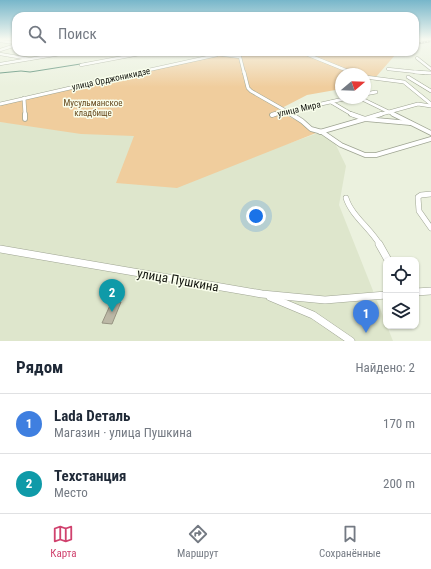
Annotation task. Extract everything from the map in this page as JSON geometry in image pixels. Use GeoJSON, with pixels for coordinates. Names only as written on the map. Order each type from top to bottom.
{"type":"FeatureCollection","features":[{"type":"Feature","properties":{"kind":"street"},"geometry":{"type":"LineString","coordinates":[[12,56],[36,60]]}},
{"type":"Feature","properties":{"kind":"street"},"geometry":{"type":"LineString","coordinates":[[0,64],[36,60],[55,56]]}},
{"type":"Feature","properties":{"kind":"street","name":"улица Орджоникидзе"},"geometry":{"type":"LineString","coordinates":[[81,65],[129,56]]}},
{"type":"Feature","properties":{"kind":"street","name":"улица Орджоникидзе"},"geometry":{"type":"LineString","coordinates":[[0,104],[213,56]]}},
{"type":"Feature","properties":{"kind":"street"},"geometry":{"type":"LineString","coordinates":[[234,56],[240,57],[250,90],[305,123],[311,129],[320,132],[341,145],[360,153],[376,155],[431,139]]}},
{"type":"Feature","properties":{"kind":"street"},"geometry":{"type":"LineString","coordinates":[[311,56],[342,68]]}},
{"type":"Feature","properties":{"kind":"street"},"geometry":{"type":"LineString","coordinates":[[417,58],[431,69]]}},
{"type":"Feature","properties":{"kind":"street"},"geometry":{"type":"LineString","coordinates":[[388,69],[431,73]]}},
{"type":"Feature","properties":{"kind":"street"},"geometry":{"type":"LineString","coordinates":[[408,77],[431,91]]}},
{"type":"Feature","properties":{"kind":"street"},"geometry":{"type":"LineString","coordinates":[[371,78],[404,82],[431,105]]}},
{"type":"Feature","properties":{"kind":"street"},"geometry":{"type":"LineString","coordinates":[[371,93],[376,92]]}},
{"type":"Feature","properties":{"kind":"street"},"geometry":{"type":"LineString","coordinates":[[24,98],[25,119]]}},
{"type":"Feature","properties":{"kind":"street","name":"улица Мира"},"geometry":{"type":"LineString","coordinates":[[272,115],[335,101]]}},
{"type":"Feature","properties":{"kind":"street"},"geometry":{"type":"LineString","coordinates":[[331,102],[354,116],[365,119],[410,123]]}},
{"type":"Feature","properties":{"kind":"street"},"geometry":{"type":"LineString","coordinates":[[371,104],[431,133]]}},
{"type":"Feature","properties":{"kind":"street"},"geometry":{"type":"LineString","coordinates":[[320,132],[418,104],[431,105]]}},
{"type":"Feature","properties":{"kind":"street"},"geometry":{"type":"LineString","coordinates":[[354,116],[356,118],[355,121]]}},
{"type":"Feature","properties":{"kind":"street"},"geometry":{"type":"LineString","coordinates":[[431,194],[418,196],[419,211],[431,228]]}},
{"type":"Feature","properties":{"kind":"street"},"geometry":{"type":"LineString","coordinates":[[346,198],[348,205],[374,235],[386,257]]}},
{"type":"Feature","properties":{"kind":"street","name":"улица Пушкина"},"geometry":{"type":"LineString","coordinates":[[0,249],[262,294],[325,300],[383,295]]}},
{"type":"Feature","properties":{"kind":"street"},"geometry":{"type":"LineString","coordinates":[[419,292],[431,291]]}},
{"type":"Feature","properties":{"kind":"street","name":"улица Пушкина"},"geometry":{"type":"LineString","coordinates":[[262,294],[288,303],[314,315],[351,341]]}},
{"type":"Feature","properties":{"kind":"shaded area"},"geometry":{"type":"Polygon","coordinates":[[[0,122],[137,133],[177,183],[321,132],[335,143],[346,166],[339,205],[383,316],[383,329],[388,329],[393,341],[0,341],[0,122]]]}},
{"type":"Feature","properties":{"kind":"green space","name":"Мусульманское кладбище"},"geometry":{"type":"Polygon","coordinates":[[[210,56],[394,56],[375,78],[371,80],[371,68],[335,68],[335,90],[307,95],[276,111],[321,131],[177,188],[116,183],[134,136],[81,134],[0,122],[0,104],[210,56]]]}},
{"type":"Feature","properties":{"kind":"building"},"geometry":{"type":"Polygon","coordinates":[[[112,301],[121,302],[112,324],[102,323],[112,301]]]}},
{"type":"Feature","properties":{"kind":"waterway"},"geometry":{"type":"LineString","coordinates":[[0,73],[21,71],[30,72],[93,62]]}},
{"type":"Feature","properties":{"kind":"place","name":"Техстанция"},"geometry":{"type":"Point","coordinates":[112,312]}},
{"type":"Feature","properties":{"kind":"place","name":"Lada Dеталь"},"geometry":{"type":"Point","coordinates":[366,333]}}]}
